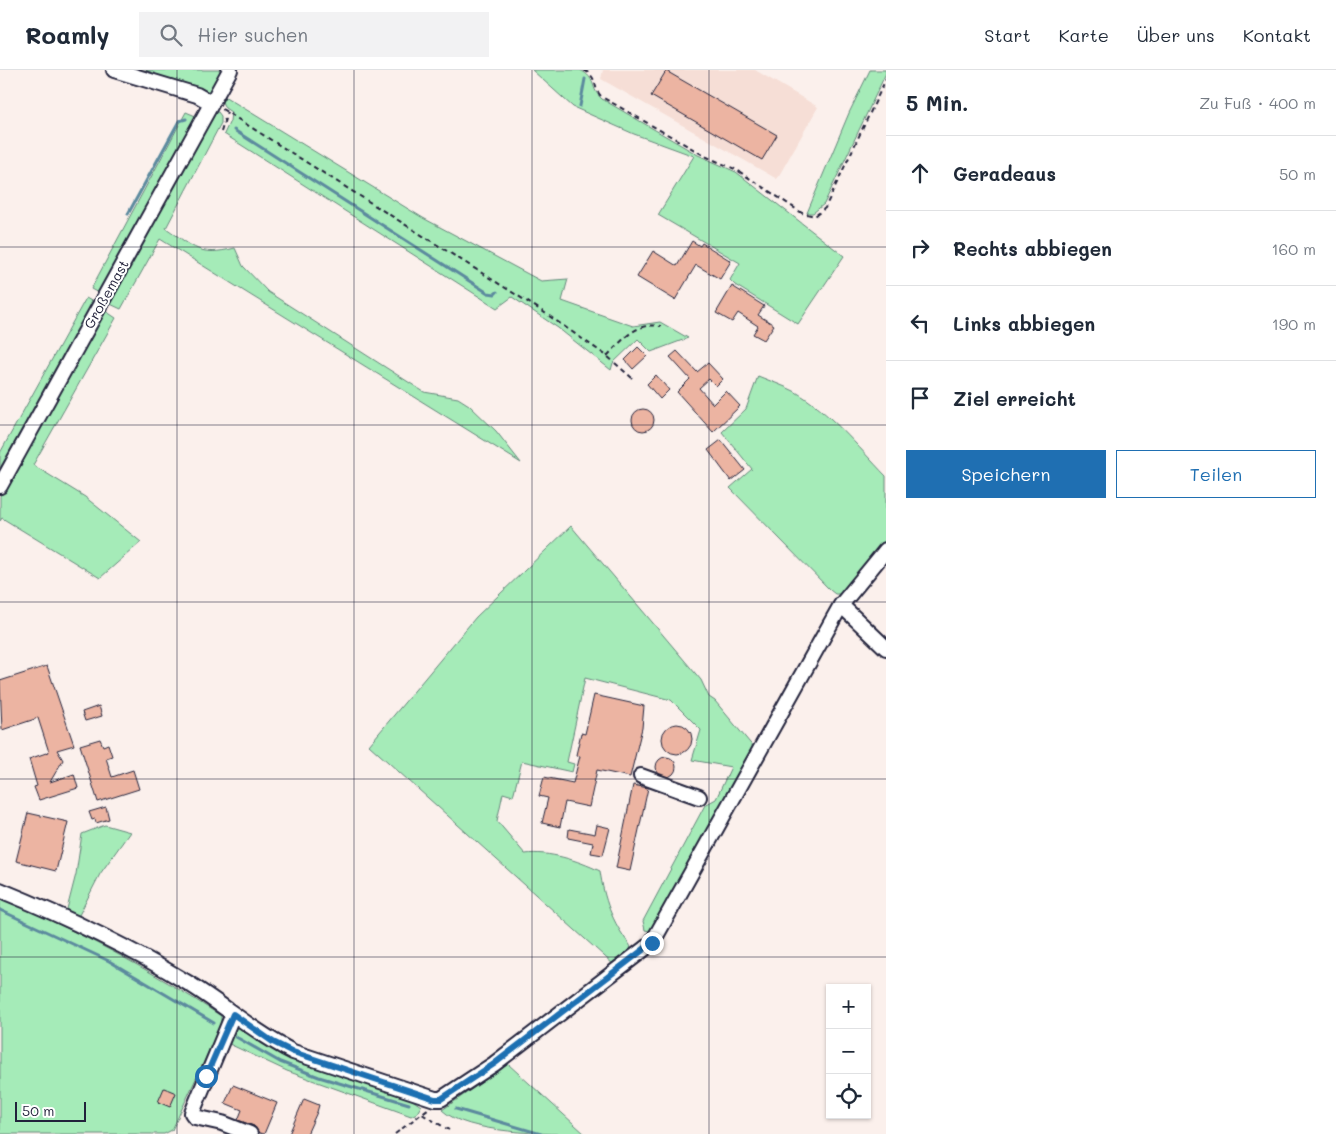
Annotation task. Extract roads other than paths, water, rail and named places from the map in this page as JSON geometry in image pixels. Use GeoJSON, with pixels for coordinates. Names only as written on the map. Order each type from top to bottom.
{"type":"FeatureCollection","features":[{"type":"Feature","properties":{"kind":"street"},"geometry":{"type":"LineString","coordinates":[[114,70],[197,95],[211,102]]}},
{"type":"Feature","properties":{"kind":"street","name":"Großemast"},"geometry":{"type":"LineString","coordinates":[[0,486],[230,70]]}},
{"type":"Feature","properties":{"kind":"street"},"geometry":{"type":"LineString","coordinates":[[0,890],[74,922],[188,983],[273,1042],[293,1052],[435,1099],[450,1095],[494,1064],[652,943],[693,874],[841,605],[886,550]]}},
{"type":"Feature","properties":{"kind":"street"},"geometry":{"type":"LineString","coordinates":[[841,605],[886,648]]}},
{"type":"Feature","properties":{"kind":"street"},"geometry":{"type":"LineString","coordinates":[[641,776],[699,797]]}},
{"type":"Feature","properties":{"kind":"street"},"geometry":{"type":"LineString","coordinates":[[233,1014],[192,1113],[195,1117],[222,1123],[250,1134]]}},
{"type":"Feature","properties":{"kind":"waterway"},"geometry":{"type":"LineString","coordinates":[[580,106],[585,79]]}},
{"type":"Feature","properties":{"kind":"waterway"},"geometry":{"type":"LineString","coordinates":[[128,214],[179,121],[186,119]]}},
{"type":"Feature","properties":{"kind":"waterway"},"geometry":{"type":"LineString","coordinates":[[234,130],[488,293],[495,294],[497,292]]}},
{"type":"Feature","properties":{"kind":"waterway"},"geometry":{"type":"LineString","coordinates":[[0,910],[109,961],[214,1023]]}},
{"type":"Feature","properties":{"kind":"waterway"},"geometry":{"type":"LineString","coordinates":[[236,1037],[280,1062],[319,1077],[409,1104]]}},
{"type":"Feature","properties":{"kind":"waterway"},"geometry":{"type":"LineString","coordinates":[[456,1109],[541,1134]]}}]}
